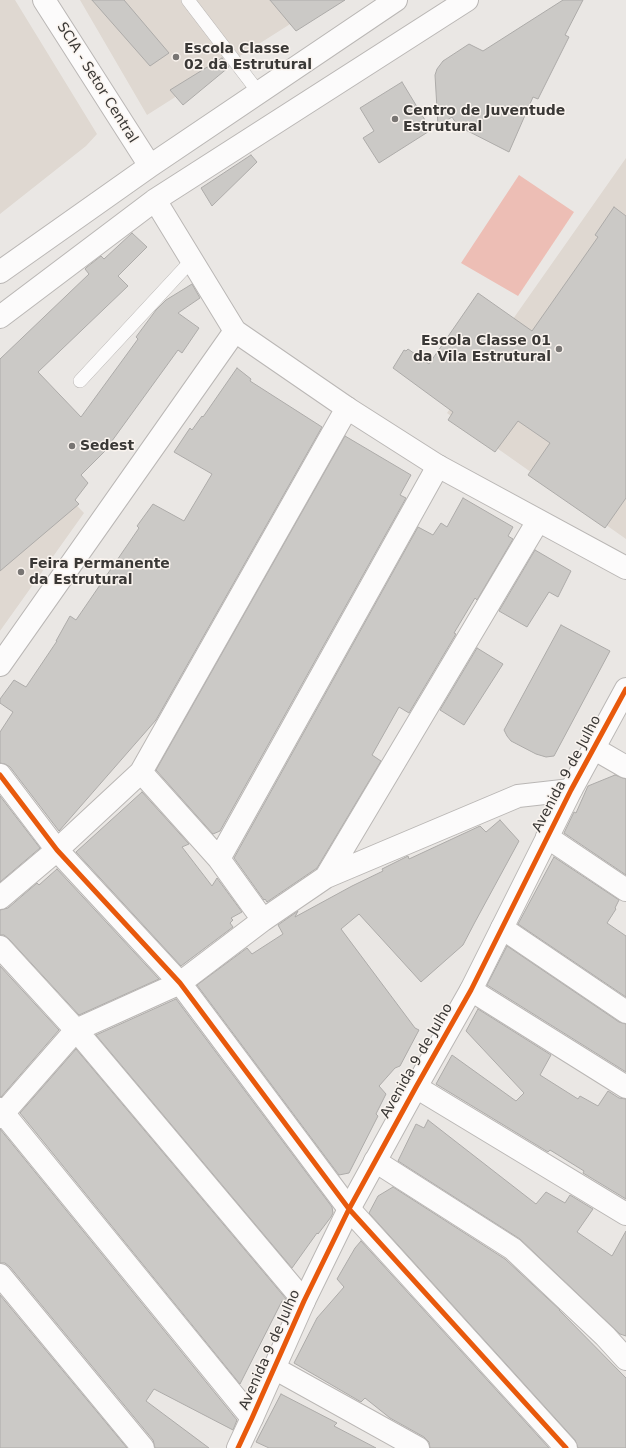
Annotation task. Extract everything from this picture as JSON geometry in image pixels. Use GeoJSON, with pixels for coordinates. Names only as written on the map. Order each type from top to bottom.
{"type":"FeatureCollection","features":[{"type":"Feature","properties":{"kind":"street","name":"SCIA - Setor Central"},"geometry":{"type":"LineString","coordinates":[[44,0],[150,166]]}},
{"type":"Feature","properties":{"kind":"street"},"geometry":{"type":"LineString","coordinates":[[0,272],[150,166],[396,0]]}},
{"type":"Feature","properties":{"kind":"street"},"geometry":{"type":"LineString","coordinates":[[0,317],[156,200],[467,0]]}},
{"type":"Feature","properties":{"kind":"street"},"geometry":{"type":"LineString","coordinates":[[156,200],[235,331],[347,408],[438,466],[626,568]]}},
{"type":"Feature","properties":{"kind":"street"},"geometry":{"type":"LineString","coordinates":[[0,665],[235,331]]}},
{"type":"Feature","properties":{"kind":"street"},"geometry":{"type":"LineString","coordinates":[[0,898],[57,850],[141,772],[347,408]]}},
{"type":"Feature","properties":{"kind":"street"},"geometry":{"type":"LineString","coordinates":[[219,859],[438,466]]}},
{"type":"Feature","properties":{"kind":"street"},"geometry":{"type":"LineString","coordinates":[[326,877],[538,521]]}},
{"type":"Feature","properties":{"kind":"street","name":"Avenida 9 de Julho"},"geometry":{"type":"LineString","coordinates":[[238,1448],[304,1301],[349,1209],[471,990],[571,790],[626,689]]}},
{"type":"Feature","properties":{"kind":"street"},"geometry":{"type":"LineString","coordinates":[[594,748],[626,767]]}},
{"type":"Feature","properties":{"kind":"street"},"geometry":{"type":"LineString","coordinates":[[141,772],[219,859],[263,920]]}},
{"type":"Feature","properties":{"kind":"street"},"geometry":{"type":"LineString","coordinates":[[0,775],[57,850],[180,984],[349,1209],[566,1448]]}},
{"type":"Feature","properties":{"kind":"street"},"geometry":{"type":"LineString","coordinates":[[252,1418],[1,1113],[76,1030],[180,984],[263,920],[326,877],[518,796],[571,790]]}},
{"type":"Feature","properties":{"kind":"street"},"geometry":{"type":"LineString","coordinates":[[547,837],[626,890]]}},
{"type":"Feature","properties":{"kind":"street"},"geometry":{"type":"LineString","coordinates":[[502,928],[626,1012]]}},
{"type":"Feature","properties":{"kind":"street"},"geometry":{"type":"LineString","coordinates":[[0,947],[76,1030],[304,1301]]}},
{"type":"Feature","properties":{"kind":"street"},"geometry":{"type":"LineString","coordinates":[[471,990],[626,1086]]}},
{"type":"Feature","properties":{"kind":"street"},"geometry":{"type":"LineString","coordinates":[[416,1087],[626,1214]]}},
{"type":"Feature","properties":{"kind":"street"},"geometry":{"type":"LineString","coordinates":[[375,1160],[513,1249],[605,1336],[626,1358]]}},
{"type":"Feature","properties":{"kind":"street"},"geometry":{"type":"LineString","coordinates":[[0,1276],[143,1448]]}},
{"type":"Feature","properties":{"kind":"street"},"geometry":{"type":"LineString","coordinates":[[274,1368],[418,1448]]}},
{"type":"Feature","properties":{"kind":"lane"},"geometry":{"type":"LineString","coordinates":[[188,0],[259,92]]}},
{"type":"Feature","properties":{"kind":"lane"},"geometry":{"type":"LineString","coordinates":[[80,381],[192,260]]}},
{"type":"Feature","properties":{"kind":"shaded area"},"geometry":{"type":"Polygon","coordinates":[[[0,0],[15,0],[97,134],[86,146],[0,214],[0,0]]]}},
{"type":"Feature","properties":{"kind":"shaded area","name":"Escola Classe 02 da Estrutural"},"geometry":{"type":"Polygon","coordinates":[[[80,0],[328,0],[147,115],[80,0]]]}},
{"type":"Feature","properties":{"kind":"shaded area","name":"Escola Classe 01 da Vila Estrutural"},"geometry":{"type":"Polygon","coordinates":[[[626,158],[626,539],[447,413],[626,158]]]}},
{"type":"Feature","properties":{"kind":"shaded area"},"geometry":{"type":"Polygon","coordinates":[[[519,175],[574,212],[518,296],[461,263],[519,175]]]}},
{"type":"Feature","properties":{"kind":"shaded area","name":"Feira Permanente da Estrutural"},"geometry":{"type":"Polygon","coordinates":[[[0,427],[84,513],[0,631],[0,427]]]}},
{"type":"Feature","properties":{"kind":"building"},"geometry":{"type":"Polygon","coordinates":[[[92,0],[124,0],[169,53],[150,66],[92,0]]]}},
{"type":"Feature","properties":{"kind":"building"},"geometry":{"type":"Polygon","coordinates":[[[270,0],[345,0],[296,31],[270,0]]]}},
{"type":"Feature","properties":{"kind":"building"},"geometry":{"type":"Polygon","coordinates":[[[563,0],[583,0],[565,35],[569,37],[538,99],[533,97],[509,152],[458,126],[452,117],[438,126],[435,75],[437,69],[443,61],[469,44],[483,51],[563,0]]]}},
{"type":"Feature","properties":{"kind":"building"},"geometry":{"type":"Polygon","coordinates":[[[222,58],[229,67],[183,105],[170,90],[222,58]]]}},
{"type":"Feature","properties":{"kind":"building","name":"Centro de Juventude Estrutural"},"geometry":{"type":"Polygon","coordinates":[[[402,82],[431,130],[379,163],[363,138],[374,131],[360,108],[402,82]]]}},
{"type":"Feature","properties":{"kind":"building"},"geometry":{"type":"Polygon","coordinates":[[[251,155],[257,162],[212,206],[201,188],[251,155]]]}},
{"type":"Feature","properties":{"kind":"building","name":"Escola Classe 01 da Vila Estrutural"},"geometry":{"type":"Polygon","coordinates":[[[614,207],[626,216],[626,498],[605,528],[528,475],[550,443],[518,421],[495,452],[448,420],[453,412],[393,368],[404,350],[406,351],[408,349],[429,364],[478,293],[532,331],[598,237],[595,235],[614,207]]]}},
{"type":"Feature","properties":{"kind":"building"},"geometry":{"type":"Polygon","coordinates":[[[132,233],[147,247],[118,276],[128,286],[38,372],[81,417],[138,339],[136,337],[156,310],[166,300],[192,284],[200,298],[178,313],[199,328],[182,353],[178,350],[109,445],[110,446],[81,475],[88,483],[75,500],[79,504],[0,571],[0,359],[89,274],[85,269],[87,267],[101,256],[104,259],[132,233]]]}},
{"type":"Feature","properties":{"kind":"building"},"geometry":{"type":"Polygon","coordinates":[[[237,368],[251,379],[250,381],[322,427],[156,720],[59,831],[10,767],[0,763],[0,732],[13,712],[0,703],[0,699],[14,680],[26,687],[57,641],[70,616],[76,620],[139,528],[137,526],[153,504],[184,521],[212,474],[174,452],[190,428],[192,430],[202,416],[203,417],[237,368]]]}},
{"type":"Feature","properties":{"kind":"building"},"geometry":{"type":"Polygon","coordinates":[[[345,436],[411,475],[400,495],[406,498],[220,831],[213,834],[156,770],[345,436]]]}},
{"type":"Feature","properties":{"kind":"building"},"geometry":{"type":"Polygon","coordinates":[[[463,498],[513,527],[508,536],[513,539],[477,600],[475,598],[454,633],[456,634],[409,713],[399,707],[372,755],[381,761],[317,868],[267,902],[265,899],[264,900],[234,858],[418,527],[433,535],[441,523],[447,527],[463,498]]]}},
{"type":"Feature","properties":{"kind":"building"},"geometry":{"type":"Polygon","coordinates":[[[535,550],[571,571],[558,597],[549,592],[527,627],[499,611],[535,550]]]}},
{"type":"Feature","properties":{"kind":"building"},"geometry":{"type":"Polygon","coordinates":[[[561,625],[610,651],[554,756],[546,757],[536,754],[511,741],[504,730],[561,625]]]}},
{"type":"Feature","properties":{"kind":"building"},"geometry":{"type":"Polygon","coordinates":[[[477,648],[503,664],[464,725],[440,710],[477,648]]]}},
{"type":"Feature","properties":{"kind":"building"},"geometry":{"type":"Polygon","coordinates":[[[615,775],[626,779],[626,875],[564,833],[574,812],[576,813],[588,786],[615,775]]]}},
{"type":"Feature","properties":{"kind":"building"},"geometry":{"type":"Polygon","coordinates":[[[142,792],[189,844],[182,847],[212,886],[217,878],[242,912],[231,918],[233,920],[230,923],[233,927],[181,966],[76,852],[142,792]]]}},
{"type":"Feature","properties":{"kind":"building"},"geometry":{"type":"Polygon","coordinates":[[[0,796],[40,848],[0,882],[0,796]]]}},
{"type":"Feature","properties":{"kind":"building"},"geometry":{"type":"Polygon","coordinates":[[[500,820],[519,841],[463,945],[421,982],[359,914],[341,929],[415,1028],[419,1030],[400,1066],[395,1068],[379,1086],[386,1094],[376,1114],[378,1116],[349,1173],[339,1175],[197,985],[247,948],[252,954],[283,934],[278,925],[298,911],[295,917],[383,871],[382,869],[408,856],[409,859],[480,826],[486,832],[500,820]]]}},
{"type":"Feature","properties":{"kind":"building"},"geometry":{"type":"Polygon","coordinates":[[[554,857],[619,900],[615,908],[616,909],[607,923],[626,936],[626,997],[518,924],[554,857]]]}},
{"type":"Feature","properties":{"kind":"building"},"geometry":{"type":"Polygon","coordinates":[[[57,869],[159,979],[79,1015],[9,939],[4,935],[0,935],[0,910],[8,908],[37,883],[39,885],[57,869]]]}},
{"type":"Feature","properties":{"kind":"building"},"geometry":{"type":"Polygon","coordinates":[[[507,946],[619,1022],[626,1024],[626,1072],[487,985],[507,946]]]}},
{"type":"Feature","properties":{"kind":"building"},"geometry":{"type":"Polygon","coordinates":[[[0,966],[59,1030],[1,1097],[0,1097],[0,966]]]}},
{"type":"Feature","properties":{"kind":"building"},"geometry":{"type":"Polygon","coordinates":[[[176,999],[332,1207],[333,1213],[331,1217],[318,1234],[317,1233],[292,1268],[96,1035],[176,999]]]}},
{"type":"Feature","properties":{"kind":"building"},"geometry":{"type":"Polygon","coordinates":[[[478,1009],[551,1055],[540,1075],[578,1099],[580,1096],[598,1106],[608,1091],[619,1098],[626,1099],[626,1199],[583,1173],[584,1171],[550,1150],[548,1152],[436,1084],[452,1055],[516,1101],[524,1093],[466,1031],[478,1009]]]}},
{"type":"Feature","properties":{"kind":"building"},"geometry":{"type":"Polygon","coordinates":[[[76,1049],[287,1300],[286,1303],[282,1301],[240,1384],[20,1113],[76,1049]]]}},
{"type":"Feature","properties":{"kind":"building"},"geometry":{"type":"Polygon","coordinates":[[[428,1120],[536,1204],[546,1192],[565,1203],[570,1195],[593,1209],[577,1232],[612,1256],[626,1231],[626,1336],[620,1334],[520,1239],[398,1161],[416,1124],[424,1128],[428,1120]]]}},
{"type":"Feature","properties":{"kind":"building"},"geometry":{"type":"Polygon","coordinates":[[[0,1129],[237,1420],[233,1430],[154,1389],[146,1401],[209,1448],[155,1448],[153,1440],[10,1267],[5,1263],[0,1263],[0,1129]]]}},
{"type":"Feature","properties":{"kind":"building"},"geometry":{"type":"Polygon","coordinates":[[[393,1187],[505,1259],[560,1310],[626,1378],[626,1448],[578,1448],[575,1440],[369,1213],[378,1196],[393,1187]]]}},
{"type":"Feature","properties":{"kind":"building"},"geometry":{"type":"Polygon","coordinates":[[[361,1241],[549,1448],[430,1448],[429,1442],[424,1437],[390,1418],[365,1398],[361,1402],[294,1363],[317,1318],[344,1287],[337,1279],[355,1248],[361,1241]]]}},
{"type":"Feature","properties":{"kind":"building"},"geometry":{"type":"Polygon","coordinates":[[[0,1295],[127,1448],[0,1448],[0,1295]]]}},
{"type":"Feature","properties":{"kind":"building"},"geometry":{"type":"Polygon","coordinates":[[[281,1394],[337,1423],[334,1426],[376,1448],[269,1448],[256,1442],[281,1394]]]}},
{"type":"Feature","properties":{"kind":"cycle path"},"geometry":{"type":"LineString","coordinates":[[238,1448],[304,1301],[349,1209],[471,990],[571,790],[626,689]]}},
{"type":"Feature","properties":{"kind":"cycle path"},"geometry":{"type":"LineString","coordinates":[[0,775],[57,850],[180,983],[349,1209],[566,1448]]}},
{"type":"Feature","properties":{"kind":"place","name":"Escola Classe 02 da Estrutural"},"geometry":{"type":"Point","coordinates":[176,57]}},
{"type":"Feature","properties":{"kind":"place","name":"Centro de Juventude Estrutural"},"geometry":{"type":"Point","coordinates":[395,119]}},
{"type":"Feature","properties":{"kind":"place","name":"Escola Classe 01 da Vila Estrutural"},"geometry":{"type":"Point","coordinates":[559,349]}},
{"type":"Feature","properties":{"kind":"place","name":"Sedest"},"geometry":{"type":"Point","coordinates":[72,446]}},
{"type":"Feature","properties":{"kind":"place","name":"Feira Permanente da Estrutural"},"geometry":{"type":"Point","coordinates":[21,572]}}]}
